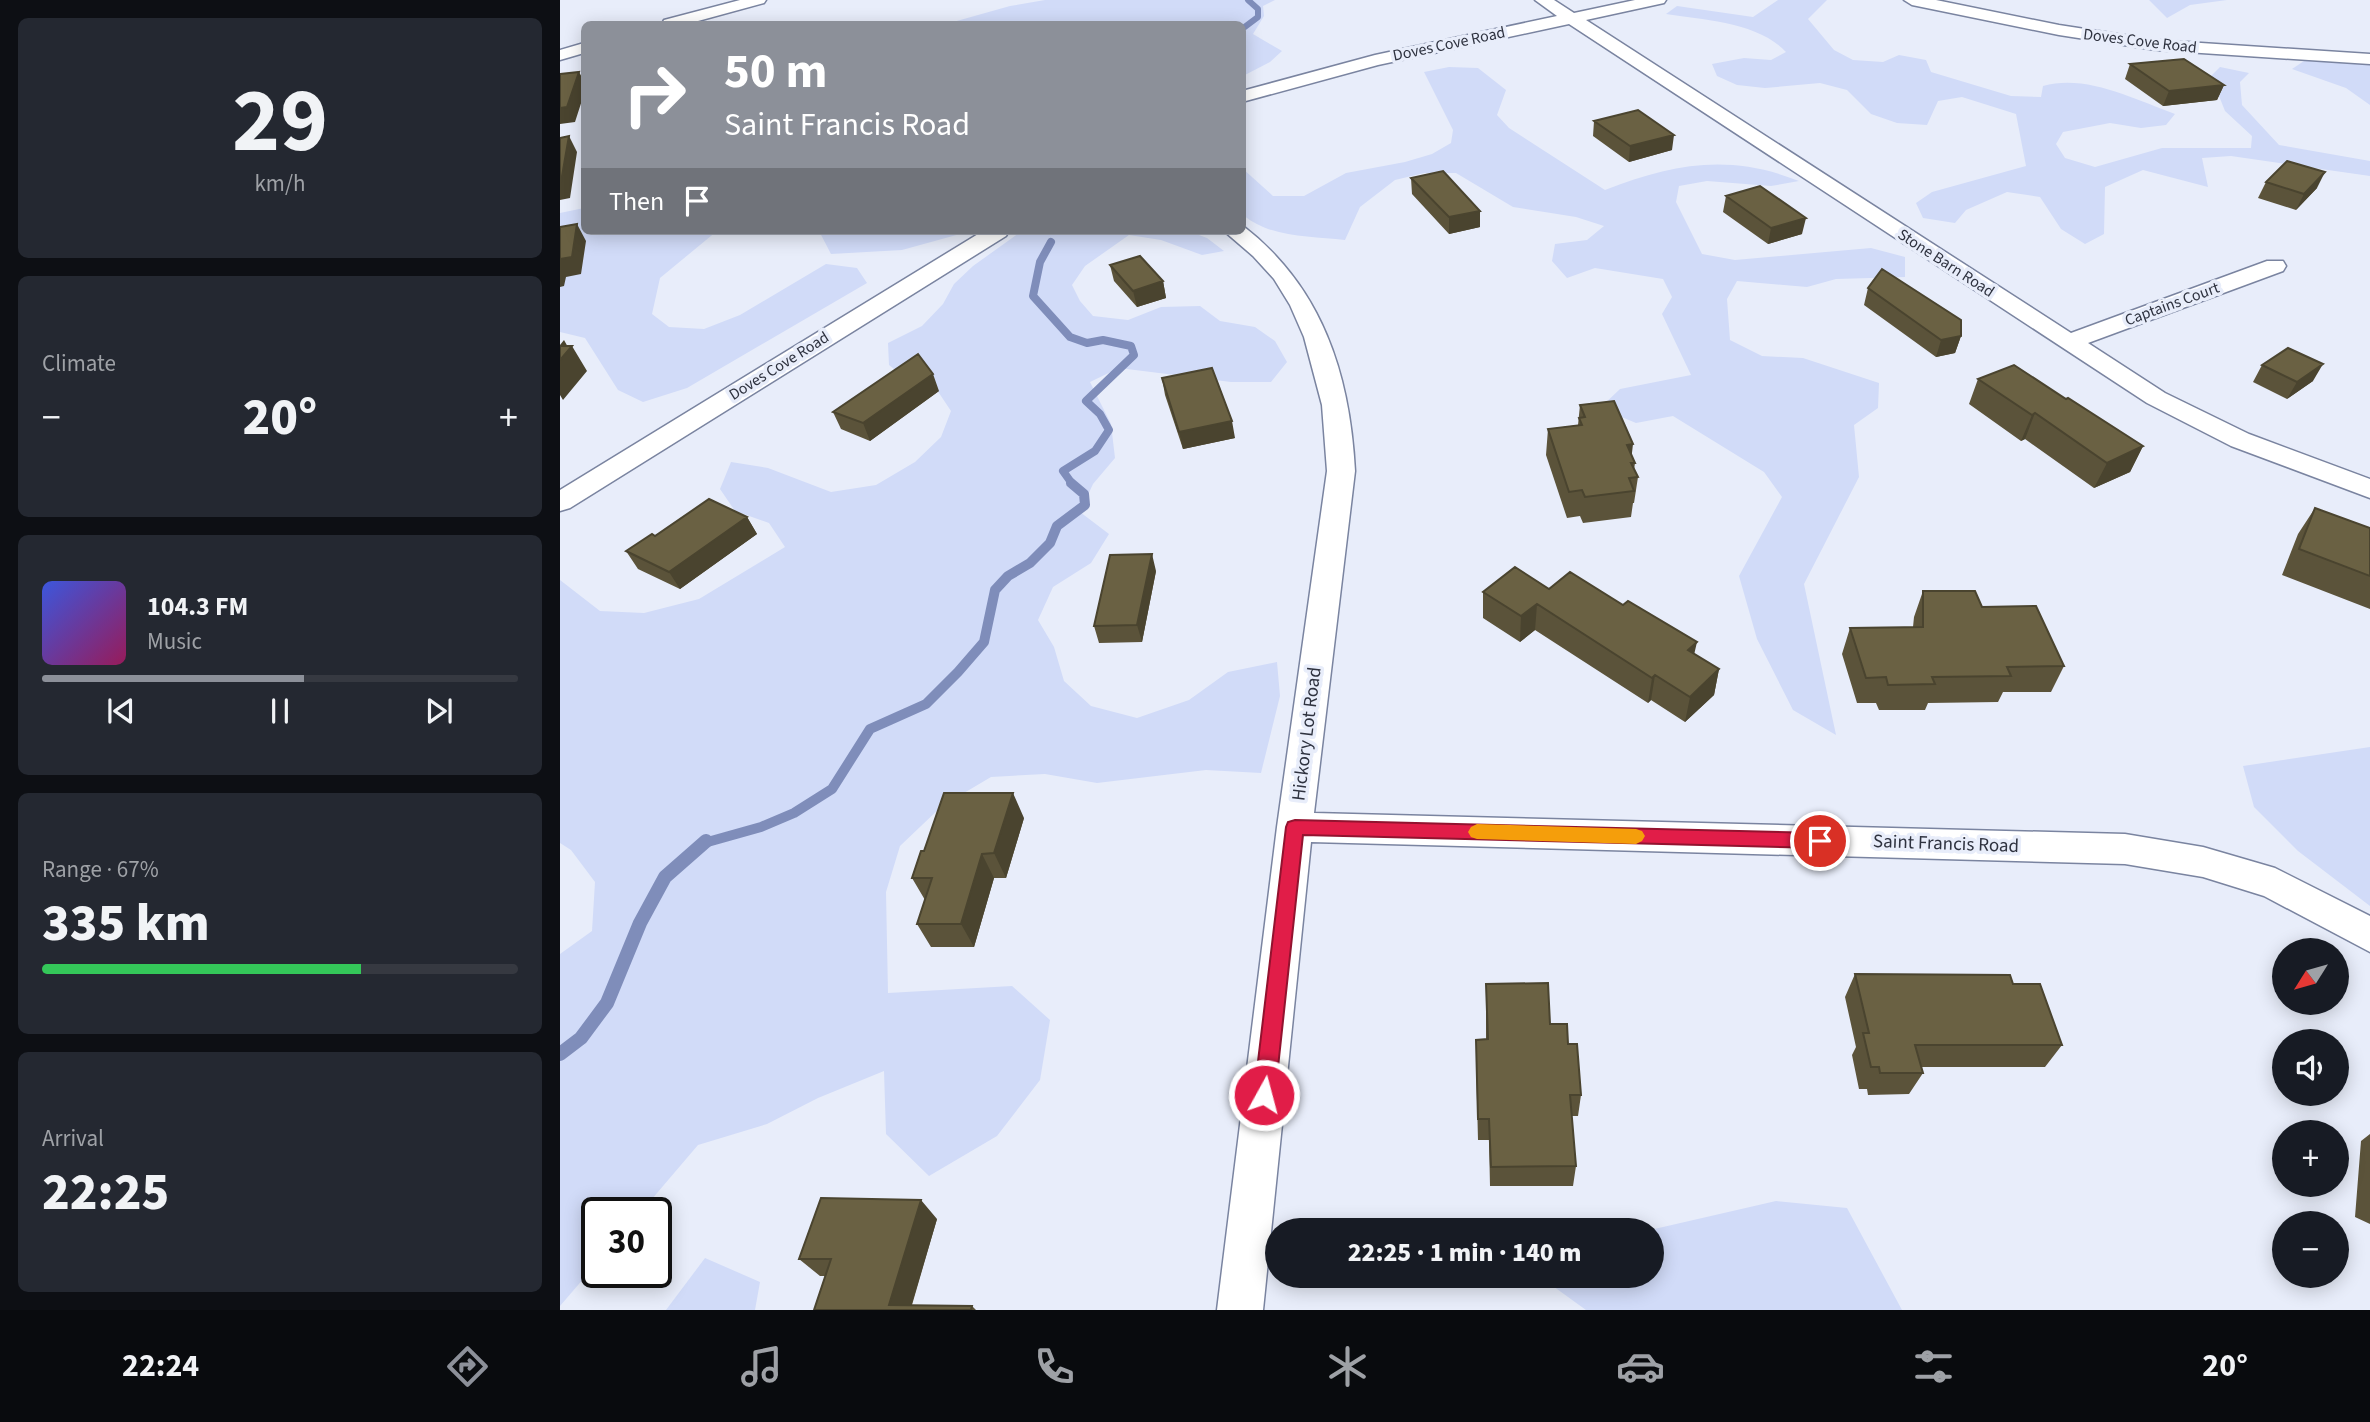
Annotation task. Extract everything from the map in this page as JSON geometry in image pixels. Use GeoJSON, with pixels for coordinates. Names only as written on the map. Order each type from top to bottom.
{"type":"FeatureCollection","features":[{"type":"Feature","properties":{"kind":"street"},"geometry":{"type":"LineString","coordinates":[[681,21],[758,0]]}},
{"type":"Feature","properties":{"kind":"street","name":"Stone Barn Road"},"geometry":{"type":"LineString","coordinates":[[1543,0],[2146,392],[2197,419],[2285,458],[2370,489]]}},
{"type":"Feature","properties":{"kind":"street","name":"Doves Cove Road"},"geometry":{"type":"LineString","coordinates":[[1246,96],[1322,73],[1658,0]]}},
{"type":"Feature","properties":{"kind":"street","name":"Doves Cove Road"},"geometry":{"type":"LineString","coordinates":[[1912,0],[2059,30],[2156,45],[2370,59]]}},
{"type":"Feature","properties":{"kind":"street"},"geometry":{"type":"LineString","coordinates":[[560,55],[581,49]]}},
{"type":"Feature","properties":{"kind":"street","name":"Doves Cove Road"},"geometry":{"type":"LineString","coordinates":[[560,502],[992,235]]}},
{"type":"Feature","properties":{"kind":"street","name":"Hickory Lot Road"},"geometry":{"type":"LineString","coordinates":[[1240,235],[1269,258],[1292,289],[1322,356],[1340,424],[1341,471],[1295,827],[1240,1310]]}},
{"type":"Feature","properties":{"kind":"street","name":"Captains Court"},"geometry":{"type":"LineString","coordinates":[[2068,342],[2275,266]]}},
{"type":"Feature","properties":{"kind":"street","name":"Saint Francis Road"},"geometry":{"type":"LineString","coordinates":[[1295,827],[2124,849],[2203,862],[2275,884],[2370,935]]}},
{"type":"Feature","properties":{"kind":"shaded area"},"geometry":{"type":"Polygon","coordinates":[[[1045,0],[1275,0],[1263,6],[1264,16],[1253,34],[1282,51],[1270,62],[1246,74],[1246,21],[957,21],[1010,6],[1045,0]]]}},
{"type":"Feature","properties":{"kind":"shaded area"},"geometry":{"type":"Polygon","coordinates":[[[1778,0],[1827,0],[1808,19],[1834,50],[1853,60],[1883,62],[1899,55],[1926,60],[1931,72],[2011,96],[2041,97],[2043,86],[2076,83],[2126,95],[2175,114],[2166,125],[2141,128],[2110,123],[2063,132],[2056,144],[2065,158],[2095,167],[2162,148],[2251,148],[2252,136],[2225,111],[2211,76],[2220,67],[2249,73],[2240,82],[2242,105],[2279,145],[2370,161],[2370,176],[2231,156],[2202,158],[2208,187],[2143,170],[2105,187],[2104,234],[2085,244],[2061,229],[2040,197],[2007,192],[1966,210],[1955,223],[1923,218],[1916,203],[1932,192],[2026,166],[2016,114],[1962,97],[1938,101],[1927,125],[1897,123],[1871,114],[1847,90],[1820,83],[1765,88],[1737,85],[1717,76],[1712,64],[1744,58],[1771,60],[1786,52],[1761,34],[1746,28],[1666,14],[1677,6],[1753,17],[1778,0]]]}},
{"type":"Feature","properties":{"kind":"shaded area"},"geometry":{"type":"Polygon","coordinates":[[[2149,0],[2227,0],[2190,5],[2167,18],[2149,0]]]}},
{"type":"Feature","properties":{"kind":"shaded area"},"geometry":{"type":"Polygon","coordinates":[[[2332,58],[2370,64],[2370,105],[2346,88],[2292,69],[2304,61],[2332,58]]]}},
{"type":"Feature","properties":{"kind":"shaded area"},"geometry":{"type":"Polygon","coordinates":[[[1449,67],[1478,68],[1506,90],[1497,115],[1509,128],[1605,190],[1677,168],[1701,165],[1749,167],[1799,181],[1771,186],[1707,181],[1679,186],[1676,202],[1702,254],[1735,260],[1871,248],[1905,257],[1905,277],[1836,279],[1807,287],[1737,281],[1727,299],[1730,340],[1762,356],[1803,358],[1879,383],[1878,408],[1854,425],[1859,477],[1804,584],[1836,735],[1793,710],[1757,639],[1739,576],[1782,497],[1764,472],[1673,416],[1636,423],[1600,408],[1620,389],[1691,375],[1662,314],[1672,297],[1663,279],[1595,268],[1567,278],[1552,261],[1555,244],[1587,240],[1604,226],[1576,217],[1513,207],[1456,173],[1424,173],[1395,180],[1360,207],[1345,240],[1278,232],[1246,217],[1246,172],[1273,196],[1304,196],[1346,173],[1405,162],[1432,154],[1451,143],[1453,130],[1424,72],[1449,67]]]}},
{"type":"Feature","properties":{"kind":"shaded area"},"geometry":{"type":"Polygon","coordinates":[[[581,209],[581,235],[712,235],[660,278],[652,314],[669,327],[704,329],[740,315],[826,264],[857,268],[867,283],[687,388],[643,402],[618,390],[585,338],[560,332],[560,213],[581,209]]]}},
{"type":"Feature","properties":{"kind":"shaded area"},"geometry":{"type":"Polygon","coordinates":[[[821,235],[956,235],[902,250],[831,254],[821,235]]]}},
{"type":"Feature","properties":{"kind":"shaded area"},"geometry":{"type":"Polygon","coordinates":[[[1016,235],[1129,235],[1085,266],[1072,285],[1080,301],[1093,316],[1128,320],[1161,307],[1200,306],[1220,321],[1255,327],[1275,341],[1287,362],[1271,382],[1231,382],[1119,368],[1090,382],[1111,424],[1115,458],[1093,484],[1080,512],[1109,534],[1091,563],[1053,587],[1038,620],[1054,647],[1064,681],[1091,706],[1137,718],[1189,700],[1228,672],[1277,662],[1280,696],[1261,773],[1206,770],[1097,783],[1045,774],[991,777],[942,806],[900,846],[886,892],[888,993],[1012,986],[1050,1020],[1040,1080],[997,1136],[929,1176],[886,1134],[884,1071],[818,1098],[767,1124],[698,1145],[654,1197],[581,1197],[581,1282],[560,1306],[560,954],[592,931],[595,882],[571,850],[560,843],[560,580],[600,611],[644,613],[699,599],[785,547],[769,523],[735,511],[720,489],[731,462],[768,468],[831,492],[876,485],[915,462],[941,437],[951,411],[937,390],[908,380],[889,365],[888,343],[922,326],[943,304],[954,284],[973,266],[1016,235]]]}},
{"type":"Feature","properties":{"kind":"shaded area"},"geometry":{"type":"Polygon","coordinates":[[[1129,235],[1199,235],[1224,251],[1202,255],[1161,240],[1129,235]]]}},
{"type":"Feature","properties":{"kind":"shaded area"},"geometry":{"type":"Polygon","coordinates":[[[2370,747],[2370,906],[2298,851],[2254,807],[2243,766],[2370,747]]]}},
{"type":"Feature","properties":{"kind":"shaded area"},"geometry":{"type":"Polygon","coordinates":[[[1776,1201],[1847,1208],[1902,1310],[1586,1310],[1556,1288],[1664,1288],[1664,1227],[1776,1201]]]}},
{"type":"Feature","properties":{"kind":"shaded area"},"geometry":{"type":"Polygon","coordinates":[[[705,1258],[760,1282],[755,1310],[666,1310],[705,1258]]]}},
{"type":"Feature","properties":{"kind":"building"},"geometry":{"type":"Polygon","coordinates":[[[2184,59],[2224,85],[2169,91],[2130,64],[2184,59]]]}},
{"type":"Feature","properties":{"kind":"building"},"geometry":{"type":"Polygon","coordinates":[[[579,72],[567,107],[560,108],[560,74],[579,72]]]}},
{"type":"Feature","properties":{"kind":"building"},"geometry":{"type":"Polygon","coordinates":[[[1638,110],[1674,135],[1630,146],[1594,121],[1638,110]]]}},
{"type":"Feature","properties":{"kind":"building"},"geometry":{"type":"Polygon","coordinates":[[[569,136],[561,182],[560,182],[560,138],[569,136]]]}},
{"type":"Feature","properties":{"kind":"building"},"geometry":{"type":"Polygon","coordinates":[[[2287,161],[2325,172],[2304,194],[2266,182],[2287,161]]]}},
{"type":"Feature","properties":{"kind":"building"},"geometry":{"type":"Polygon","coordinates":[[[1443,171],[1480,211],[1449,217],[1411,178],[1443,171]]]}},
{"type":"Feature","properties":{"kind":"building"},"geometry":{"type":"Polygon","coordinates":[[[1760,186],[1806,218],[1771,228],[1726,196],[1760,186]]]}},
{"type":"Feature","properties":{"kind":"building"},"geometry":{"type":"Polygon","coordinates":[[[577,224],[572,257],[560,259],[560,227],[577,224]]]}},
{"type":"Feature","properties":{"kind":"building"},"geometry":{"type":"Polygon","coordinates":[[[1140,256],[1163,281],[1133,291],[1110,265],[1140,256]]]}},
{"type":"Feature","properties":{"kind":"building"},"geometry":{"type":"Polygon","coordinates":[[[1882,269],[1961,320],[1961,336],[1941,340],[1868,288],[1882,269]]]}},
{"type":"Feature","properties":{"kind":"building"},"geometry":{"type":"Polygon","coordinates":[[[560,346],[572,346],[560,360],[560,346]]]}},
{"type":"Feature","properties":{"kind":"building"},"geometry":{"type":"Polygon","coordinates":[[[2288,348],[2323,364],[2297,382],[2262,365],[2288,348]]]}},
{"type":"Feature","properties":{"kind":"building"},"geometry":{"type":"Polygon","coordinates":[[[918,354],[933,374],[863,423],[833,412],[918,354]]]}},
{"type":"Feature","properties":{"kind":"building"},"geometry":{"type":"Polygon","coordinates":[[[2014,365],[2143,446],[2107,463],[2035,413],[2032,415],[1978,379],[2014,365]]]}},
{"type":"Feature","properties":{"kind":"building"},"geometry":{"type":"Polygon","coordinates":[[[1212,368],[1232,421],[1179,432],[1162,378],[1212,368]]]}},
{"type":"Feature","properties":{"kind":"building"},"geometry":{"type":"Polygon","coordinates":[[[1614,401],[1633,444],[1627,445],[1638,477],[1629,478],[1634,491],[1585,497],[1582,490],[1569,492],[1548,429],[1582,425],[1579,418],[1585,417],[1580,405],[1614,401]]]}},
{"type":"Feature","properties":{"kind":"building"},"geometry":{"type":"Polygon","coordinates":[[[709,499],[747,517],[669,572],[626,551],[652,534],[655,536],[709,499]]]}},
{"type":"Feature","properties":{"kind":"building"},"geometry":{"type":"Polygon","coordinates":[[[2315,508],[2370,528],[2370,576],[2299,549],[2315,508]]]}},
{"type":"Feature","properties":{"kind":"building"},"geometry":{"type":"Polygon","coordinates":[[[1152,554],[1137,625],[1094,626],[1110,555],[1152,554]]]}},
{"type":"Feature","properties":{"kind":"building"},"geometry":{"type":"Polygon","coordinates":[[[1515,567],[1549,589],[1570,572],[1623,605],[1628,601],[1697,642],[1688,650],[1719,669],[1690,697],[1655,675],[1652,678],[1537,604],[1521,616],[1483,592],[1515,567]]]}},
{"type":"Feature","properties":{"kind":"building"},"geometry":{"type":"Polygon","coordinates":[[[1923,591],[1975,591],[1982,607],[2036,606],[2064,666],[2007,667],[2011,676],[1932,677],[1935,684],[1888,685],[1886,677],[1866,678],[1850,628],[1923,627],[1923,591]]]}},
{"type":"Feature","properties":{"kind":"building"},"geometry":{"type":"Polygon","coordinates":[[[944,793],[1013,793],[994,853],[982,854],[961,924],[917,924],[932,878],[912,878],[944,793]]]}},
{"type":"Feature","properties":{"kind":"building"},"geometry":{"type":"Polygon","coordinates":[[[1855,974],[2010,975],[2013,984],[2040,984],[2062,1045],[1915,1045],[1923,1073],[1880,1073],[1879,1067],[1871,1067],[1863,1033],[1869,1033],[1855,974]]]}},
{"type":"Feature","properties":{"kind":"building"},"geometry":{"type":"Polygon","coordinates":[[[1548,983],[1550,1024],[1567,1024],[1568,1044],[1577,1044],[1581,1095],[1570,1095],[1576,1166],[1491,1167],[1489,1119],[1478,1119],[1476,1040],[1488,1039],[1486,984],[1548,983]]]}},
{"type":"Feature","properties":{"kind":"building"},"geometry":{"type":"Polygon","coordinates":[[[821,1198],[921,1200],[889,1305],[972,1306],[971,1310],[814,1310],[831,1259],[799,1259],[821,1198]]]}},
{"type":"Feature","properties":{"kind":"waterway"},"geometry":{"type":"LineString","coordinates":[[1246,26],[1258,17],[1258,9],[1248,0]]}},
{"type":"Feature","properties":{"kind":"waterway"},"geometry":{"type":"LineString","coordinates":[[1051,242],[1040,262],[1033,296],[1070,337],[1087,343],[1103,340],[1131,346],[1134,355],[1086,401],[1100,414],[1109,430],[1095,451],[1063,471],[1072,484]]}},
{"type":"Feature","properties":{"kind":"waterway"},"geometry":{"type":"LineString","coordinates":[[704,843],[761,827],[794,813],[832,789],[870,729],[926,704],[984,642],[995,590],[1008,576],[1030,563],[1050,543],[1057,526],[1085,505],[1084,494],[1072,484]]}},
{"type":"Feature","properties":{"kind":"waterway"},"geometry":{"type":"LineString","coordinates":[[560,1054],[581,1038],[607,1003],[640,923],[665,877],[706,841]]}},
{"type":"Feature","properties":{"kind":"slow traffic"},"geometry":{"type":"LineString","coordinates":[[1477,832],[1636,836]]}},
{"type":"Feature","properties":{"kind":"route"},"geometry":{"type":"LineString","coordinates":[[1264,1095],[1295,827],[1820,841]]}}]}
